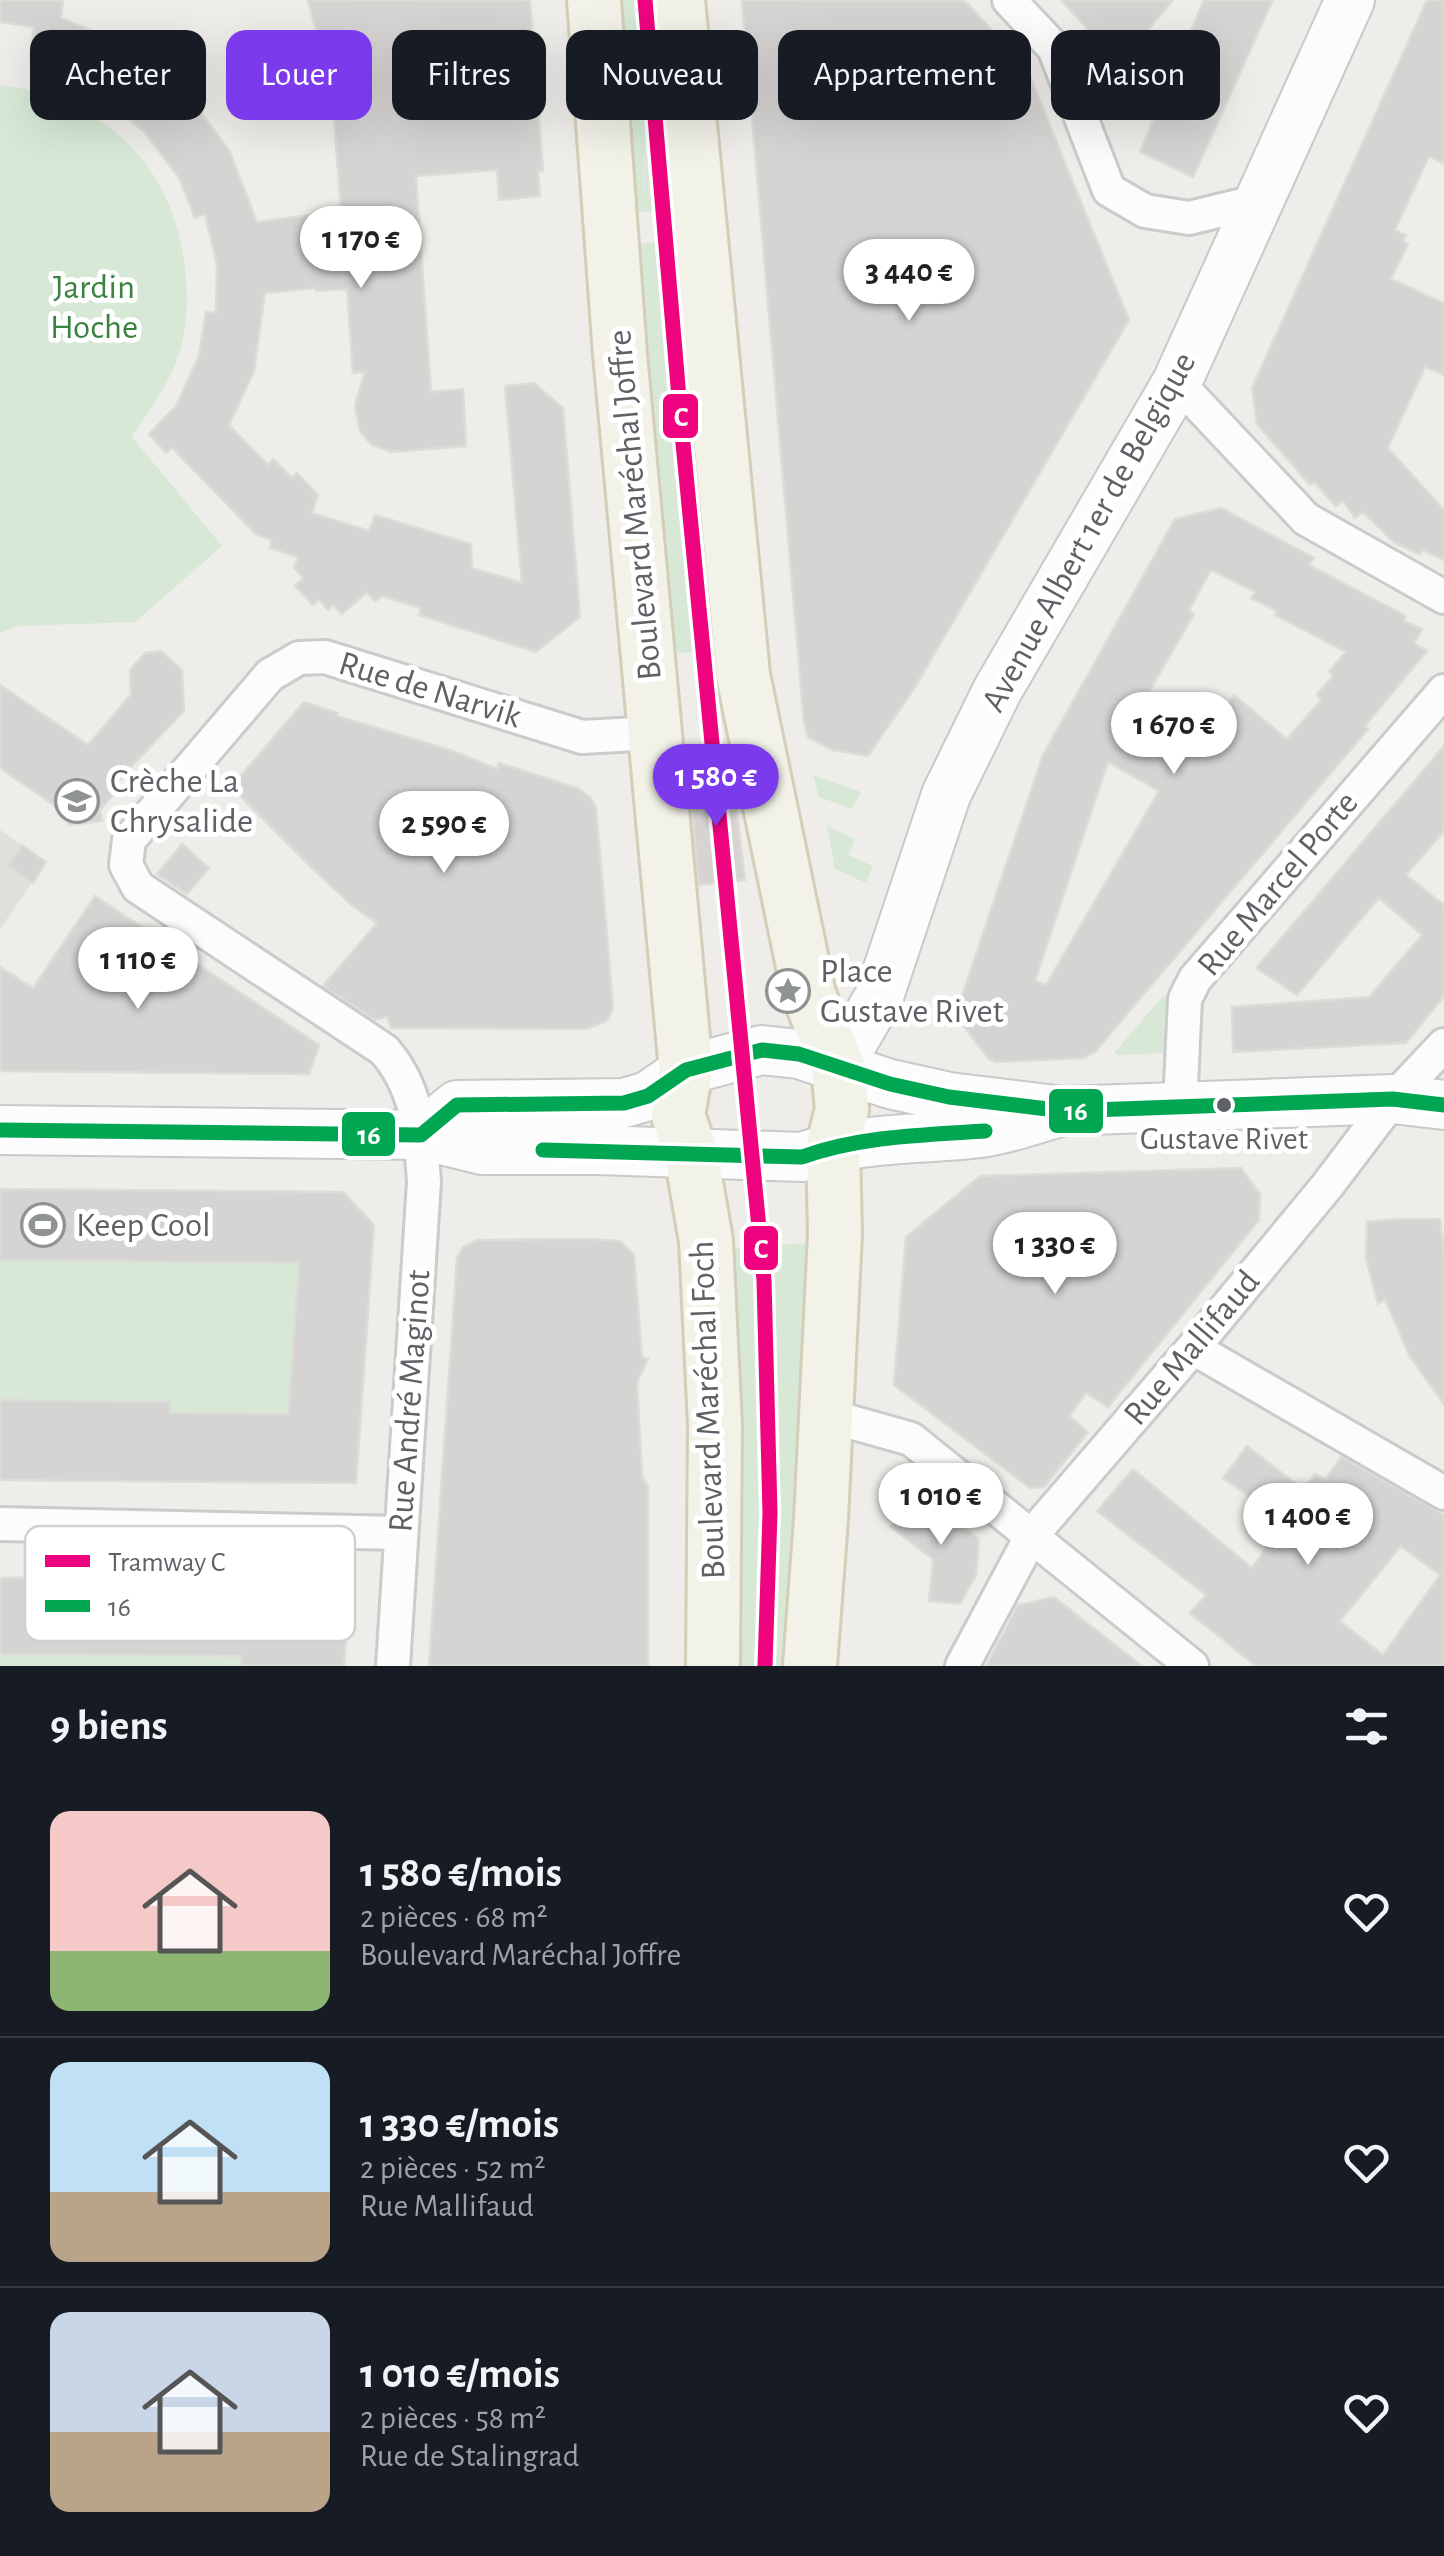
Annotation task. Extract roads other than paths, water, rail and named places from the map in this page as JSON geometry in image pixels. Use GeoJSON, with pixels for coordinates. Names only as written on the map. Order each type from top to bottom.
{"type":"FeatureCollection","features":[{"type":"Feature","properties":{"kind":"main road","name":"Boulevard Maréchal Joffre"},"geometry":{"type":"LineString","coordinates":[[594,0],[620,354],[686,1070]]}},
{"type":"Feature","properties":{"kind":"main road"},"geometry":{"type":"LineString","coordinates":[[678,0],[743,675],[809,996],[838,1067],[842,1108],[833,1146],[835,1234],[810,1666]]}},
{"type":"Feature","properties":{"kind":"main road"},"geometry":{"type":"LineString","coordinates":[[686,1070],[678,1115],[691,1154]]}},
{"type":"Feature","properties":{"kind":"main road","name":"Boulevard Maréchal Foch"},"geometry":{"type":"LineString","coordinates":[[691,1154],[706,1241],[714,1407],[713,1666]]}},
{"type":"Feature","properties":{"kind":"street"},"geometry":{"type":"LineString","coordinates":[[1008,0],[1054,48],[1108,190],[1145,212],[1189,218],[1259,202]]}},
{"type":"Feature","properties":{"kind":"street","name":"Avenue Albert 1er de Belgique"},"geometry":{"type":"LineString","coordinates":[[838,1067],[878,1000],[946,795],[997,692],[1177,382],[1350,0]]}},
{"type":"Feature","properties":{"kind":"street"},"geometry":{"type":"LineString","coordinates":[[1177,382],[1306,519],[1444,597]]}},
{"type":"Feature","properties":{"kind":"street","name":"Rue de Narvik"},"geometry":{"type":"LineString","coordinates":[[126,865],[129,840],[270,675],[298,658],[325,657],[582,737],[655,732]]}},
{"type":"Feature","properties":{"kind":"street","name":"Rue Marcel Porte"},"geometry":{"type":"LineString","coordinates":[[1180,1106],[1184,999],[1195,979],[1444,690]]}},
{"type":"Feature","properties":{"kind":"street","name":"Rue André Maginot"},"geometry":{"type":"LineString","coordinates":[[126,865],[138,887],[384,1050],[402,1071],[421,1135],[424,1182],[393,1666]]}},
{"type":"Feature","properties":{"kind":"street","name":"Rue Mallifaud"},"geometry":{"type":"LineString","coordinates":[[962,1666],[1032,1534],[1314,1201],[1393,1099],[1444,1045]]}},
{"type":"Feature","properties":{"kind":"street"},"geometry":{"type":"LineString","coordinates":[[421,1135],[457,1105],[624,1104],[648,1096],[686,1070],[762,1050],[800,1054],[890,1084],[949,1097],[1064,1111],[1393,1099],[1444,1105]]}},
{"type":"Feature","properties":{"kind":"street"},"geometry":{"type":"LineString","coordinates":[[0,1130],[421,1135],[482,1150],[802,1157],[833,1146],[886,1138],[976,1134],[1064,1111]]}},
{"type":"Feature","properties":{"kind":"street"},"geometry":{"type":"LineString","coordinates":[[1192,1348],[1444,1493]]}},
{"type":"Feature","properties":{"kind":"street"},"geometry":{"type":"LineString","coordinates":[[826,1415],[911,1439],[1192,1666]]}},
{"type":"Feature","properties":{"kind":"street"},"geometry":{"type":"LineString","coordinates":[[0,1524],[89,1526]]}},
{"type":"Feature","properties":{"kind":"street"},"geometry":{"type":"LineString","coordinates":[[355,1532],[401,1533]]}},
{"type":"Feature","properties":{"kind":"tram line","name":"C"},"geometry":{"type":"LineString","coordinates":[[645,0],[682,433],[764,1280],[770,1513],[765,1666]]}},
{"type":"Feature","properties":{"kind":"tram line"},"geometry":{"type":"LineString","coordinates":[[644,194],[647,120]]}},
{"type":"Feature","properties":{"kind":"place","name":"Crèche La Chrysalide"},"geometry":{"type":"Point","coordinates":[77,801]}},
{"type":"Feature","properties":{"kind":"place","name":"Place Gustave Rivet"},"geometry":{"type":"Point","coordinates":[788,991]}},
{"type":"Feature","properties":{"kind":"place","name":"Gustave Rivet"},"geometry":{"type":"Point","coordinates":[1224,1105]}},
{"type":"Feature","properties":{"kind":"place","name":"Keep Cool"},"geometry":{"type":"Point","coordinates":[43,1225]}},
{"type":"Feature","properties":{"kind":"park label","name":"Jardin Hoche"},"geometry":{"type":"Point","coordinates":[94,307]}}]}
